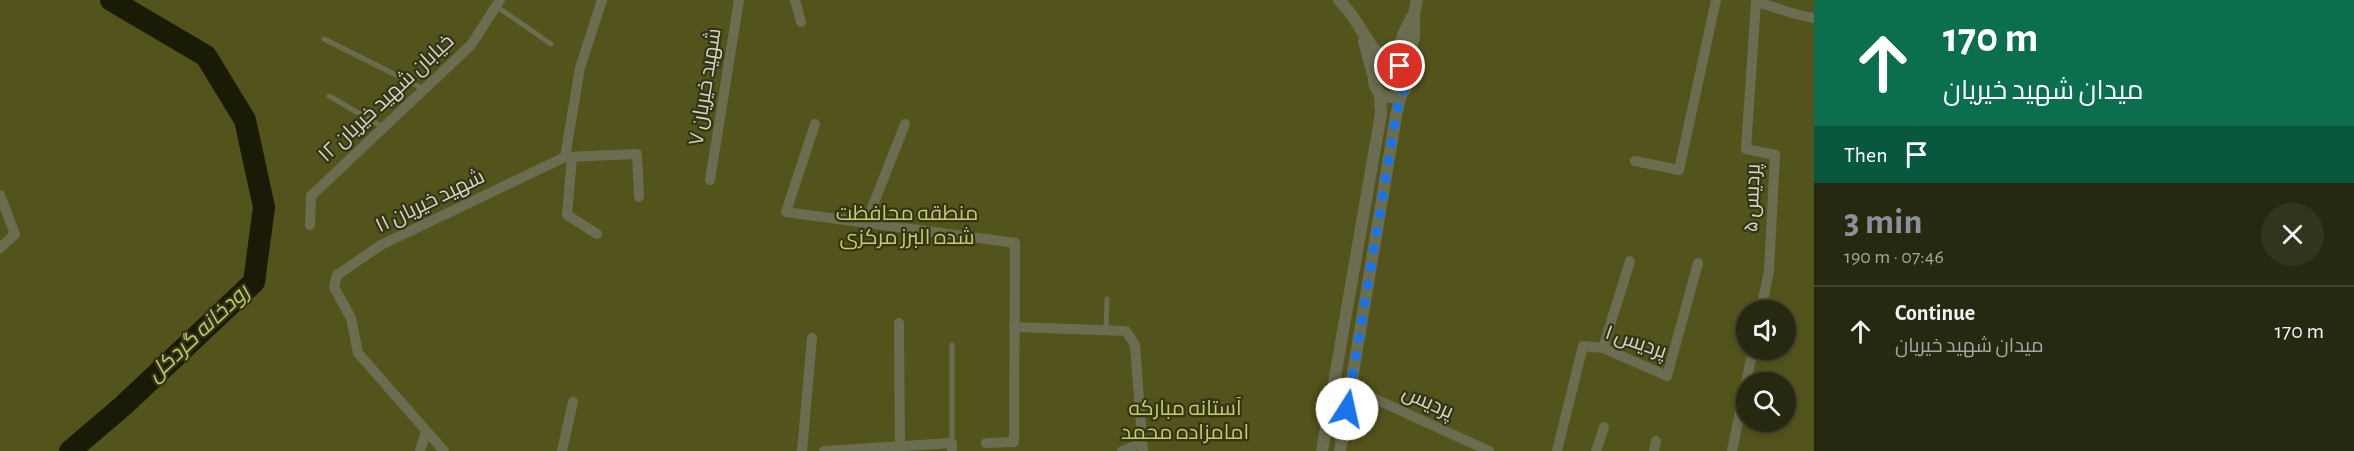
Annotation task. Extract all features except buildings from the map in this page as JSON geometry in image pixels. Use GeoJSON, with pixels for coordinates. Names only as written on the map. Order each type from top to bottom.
{"type":"FeatureCollection","features":[{"type":"Feature","properties":{"kind":"street"},"geometry":{"type":"LineString","coordinates":[[597,234],[567,215],[569,157],[580,68],[602,0]]}},
{"type":"Feature","properties":{"kind":"street","name":"شهید خیریان ۷"},"geometry":{"type":"LineString","coordinates":[[710,180],[739,0]]}},
{"type":"Feature","properties":{"kind":"street"},"geometry":{"type":"LineString","coordinates":[[795,0],[801,22]]}},
{"type":"Feature","properties":{"kind":"street"},"geometry":{"type":"LineString","coordinates":[[1339,0],[1347,7],[1378,56],[1405,71]]}},
{"type":"Feature","properties":{"kind":"street"},"geometry":{"type":"LineString","coordinates":[[1340,451],[1396,116],[1401,94],[1407,86],[1405,71],[1414,36],[1414,14],[1417,0]]}},
{"type":"Feature","properties":{"kind":"street"},"geometry":{"type":"LineString","coordinates":[[1635,161],[1679,170],[1716,0]]}},
{"type":"Feature","properties":{"kind":"street"},"geometry":{"type":"LineString","coordinates":[[1755,1],[1793,15],[1814,18]]}},
{"type":"Feature","properties":{"kind":"street","name":"پردیس ۵"},"geometry":{"type":"LineString","coordinates":[[1755,1],[1746,149],[1775,155],[1769,272],[1763,300]]}},
{"type":"Feature","properties":{"kind":"street","name":"خیابان شهید خیریان ۱۲"},"geometry":{"type":"LineString","coordinates":[[309,225],[311,196],[471,45],[498,3]]}},
{"type":"Feature","properties":{"kind":"street"},"geometry":{"type":"LineString","coordinates":[[1374,78],[1379,68],[1391,64],[1414,14]]}},
{"type":"Feature","properties":{"kind":"street"},"geometry":{"type":"LineString","coordinates":[[1361,31],[1376,89],[1388,97],[1401,94]]}},
{"type":"Feature","properties":{"kind":"street"},"geometry":{"type":"LineString","coordinates":[[1322,451],[1382,114],[1380,93]]}},
{"type":"Feature","properties":{"kind":"street"},"geometry":{"type":"LineString","coordinates":[[815,124],[786,212],[1015,243],[1014,442],[986,443]]}},
{"type":"Feature","properties":{"kind":"street"},"geometry":{"type":"LineString","coordinates":[[866,223],[905,124]]}},
{"type":"Feature","properties":{"kind":"street"},"geometry":{"type":"LineString","coordinates":[[569,157],[637,154],[639,197]]}},
{"type":"Feature","properties":{"kind":"street","name":"شهید خیریان ۱۱"},"geometry":{"type":"LineString","coordinates":[[444,451],[358,353],[351,318],[333,287],[337,275],[381,245],[569,157]]}},
{"type":"Feature","properties":{"kind":"street"},"geometry":{"type":"LineString","coordinates":[[0,195],[15,234],[0,248]]}},
{"type":"Feature","properties":{"kind":"street"},"geometry":{"type":"LineString","coordinates":[[1366,201],[1381,204]]}},
{"type":"Feature","properties":{"kind":"street"},"geometry":{"type":"LineString","coordinates":[[1603,348],[1630,261]]}},
{"type":"Feature","properties":{"kind":"street","name":"پردیس ۱"},"geometry":{"type":"LineString","coordinates":[[1557,451],[1583,346],[1603,348],[1668,376],[1698,263]]}},
{"type":"Feature","properties":{"kind":"street"},"geometry":{"type":"LineString","coordinates":[[899,323],[900,446]]}},
{"type":"Feature","properties":{"kind":"street"},"geometry":{"type":"LineString","coordinates":[[1014,327],[1126,331],[1135,345],[1142,447],[1122,451]]}},
{"type":"Feature","properties":{"kind":"street"},"geometry":{"type":"LineString","coordinates":[[802,451],[812,338]]}},
{"type":"Feature","properties":{"kind":"street","name":"پردیس"},"geometry":{"type":"LineString","coordinates":[[1351,388],[1489,451]]}},
{"type":"Feature","properties":{"kind":"street"},"geometry":{"type":"LineString","coordinates":[[562,451],[573,402]]}},
{"type":"Feature","properties":{"kind":"street"},"geometry":{"type":"LineString","coordinates":[[1596,451],[1604,427]]}},
{"type":"Feature","properties":{"kind":"street"},"geometry":{"type":"LineString","coordinates":[[420,451],[426,431]]}},
{"type":"Feature","properties":{"kind":"street"},"geometry":{"type":"LineString","coordinates":[[1732,451],[1736,432]]}},
{"type":"Feature","properties":{"kind":"street"},"geometry":{"type":"LineString","coordinates":[[824,451],[900,446],[952,447]]}},
{"type":"Feature","properties":{"kind":"lane"},"geometry":{"type":"LineString","coordinates":[[498,3],[551,44]]}},
{"type":"Feature","properties":{"kind":"lane"},"geometry":{"type":"LineString","coordinates":[[324,39],[424,89]]}},
{"type":"Feature","properties":{"kind":"lane"},"geometry":{"type":"LineString","coordinates":[[329,96],[383,127]]}},
{"type":"Feature","properties":{"kind":"lane"},"geometry":{"type":"LineString","coordinates":[[1106,331],[1107,299]]}},
{"type":"Feature","properties":{"kind":"lane"},"geometry":{"type":"LineString","coordinates":[[952,345],[952,447]]}},
{"type":"Feature","properties":{"kind":"green space","name":"منطقه محافظت شده البرز مرکزی"},"geometry":{"type":"Polygon","coordinates":[[[0,0],[1814,0],[1814,451],[0,451],[0,0]]]}},
{"type":"Feature","properties":{"kind":"waterway","name":"رودخانه گردکل"},"geometry":{"type":"LineString","coordinates":[[70,451],[124,405],[254,282],[264,207],[245,120],[206,56],[111,0]]}},
{"type":"Feature","properties":{"kind":"route"},"geometry":{"type":"LineString","coordinates":[[1347,409],[1396,116],[1401,94],[1407,86],[1407,76],[1400,66]]}},
{"type":"Feature","properties":{"kind":"park label","name":"آستانه مبارکه امامزاده محمد"},"geometry":{"type":"Point","coordinates":[1185,420]}}]}
